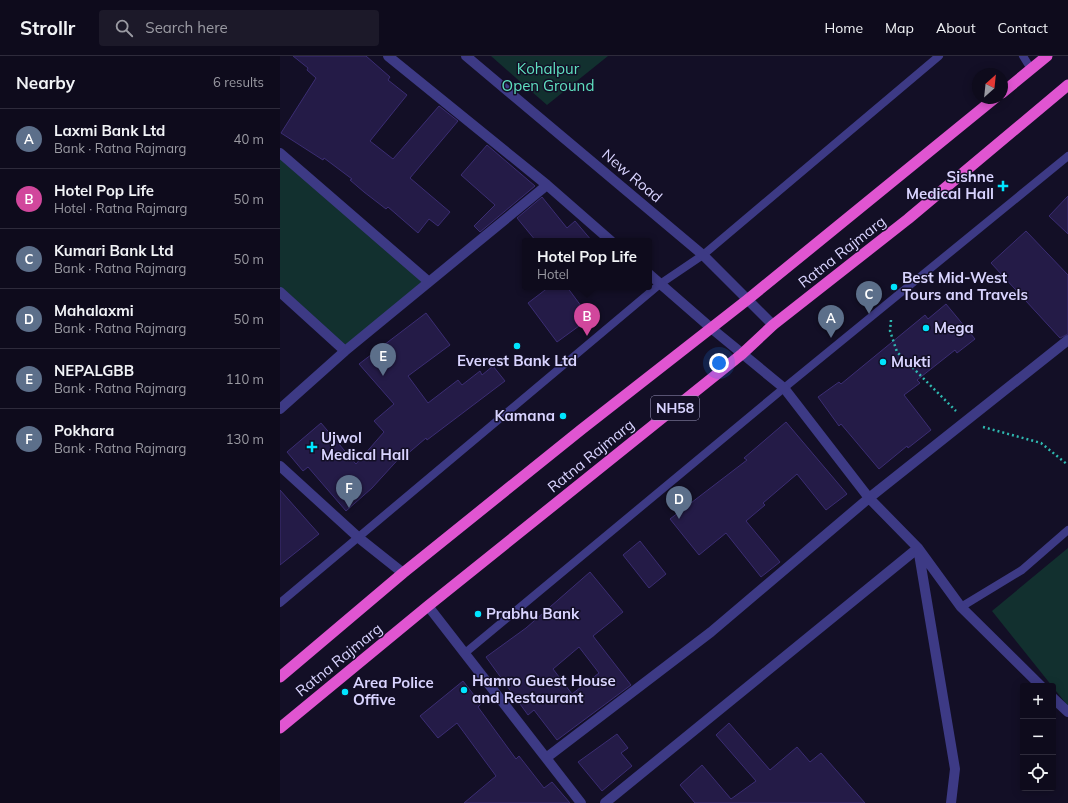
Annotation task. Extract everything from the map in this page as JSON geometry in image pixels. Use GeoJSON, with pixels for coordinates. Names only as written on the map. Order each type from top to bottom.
{"type":"FeatureCollection","features":[{"type":"Feature","properties":{"kind":"highway"},"geometry":{"type":"LineString","coordinates":[[1008,88],[1047,56]]}},
{"type":"Feature","properties":{"kind":"highway","name":"Ratna Rajmarg"},"geometry":{"type":"LineString","coordinates":[[280,728],[428,606],[742,354],[773,325],[908,219],[1068,85]]}},
{"type":"Feature","properties":{"kind":"highway","name":"Ratna Rajmarg"},"geometry":{"type":"LineString","coordinates":[[280,677],[403,573],[582,429],[747,300],[988,104]]}},
{"type":"Feature","properties":{"kind":"street"},"geometry":{"type":"LineString","coordinates":[[388,56],[546,185],[608,238]]}},
{"type":"Feature","properties":{"kind":"street","name":"New Road"},"geometry":{"type":"LineString","coordinates":[[466,56],[703,255],[773,325]]}},
{"type":"Feature","properties":{"kind":"street"},"geometry":{"type":"LineString","coordinates":[[280,153],[429,282]]}},
{"type":"Feature","properties":{"kind":"street"},"geometry":{"type":"LineString","coordinates":[[280,409],[345,352],[546,185]]}},
{"type":"Feature","properties":{"kind":"street"},"geometry":{"type":"LineString","coordinates":[[652,277],[784,388],[869,498],[918,548],[961,607],[1038,683]]}},
{"type":"Feature","properties":{"kind":"street"},"geometry":{"type":"LineString","coordinates":[[280,292],[345,352]]}},
{"type":"Feature","properties":{"kind":"street"},"geometry":{"type":"LineString","coordinates":[[546,758],[711,632],[869,498],[1068,340]]}},
{"type":"Feature","properties":{"kind":"street"},"geometry":{"type":"LineString","coordinates":[[280,466],[358,538],[403,573]]}},
{"type":"Feature","properties":{"kind":"street"},"geometry":{"type":"LineString","coordinates":[[605,803],[918,548]]}},
{"type":"Feature","properties":{"kind":"street"},"geometry":{"type":"LineString","coordinates":[[918,548],[955,768],[951,803]]}},
{"type":"Feature","properties":{"kind":"street"},"geometry":{"type":"LineString","coordinates":[[428,606],[581,803]]}},
{"type":"Feature","properties":{"kind":"street"},"geometry":{"type":"LineString","coordinates":[[1056,701],[1068,712]]}},
{"type":"Feature","properties":{"kind":"lane"},"geometry":{"type":"LineString","coordinates":[[280,603],[660,284],[703,255],[939,56]]}},
{"type":"Feature","properties":{"kind":"lane"},"geometry":{"type":"LineString","coordinates":[[1024,56],[1030,69]]}},
{"type":"Feature","properties":{"kind":"lane"},"geometry":{"type":"LineString","coordinates":[[465,653],[784,388],[1068,156]]}},
{"type":"Feature","properties":{"kind":"lane"},"geometry":{"type":"LineString","coordinates":[[961,607],[1022,570],[1068,530]]}},
{"type":"Feature","properties":{"kind":"path"},"geometry":{"type":"LineString","coordinates":[[892,300],[890,331],[896,352],[965,422],[1041,443],[1068,465]]}},
{"type":"Feature","properties":{"kind":"green space","name":"Kohalpur Open Ground"},"geometry":{"type":"Polygon","coordinates":[[[491,56],[608,56],[547,105],[491,56]]]}},
{"type":"Feature","properties":{"kind":"green space"},"geometry":{"type":"Polygon","coordinates":[[[280,153],[429,282],[345,351],[280,292],[280,153]]]}},
{"type":"Feature","properties":{"kind":"green space"},"geometry":{"type":"Polygon","coordinates":[[[1068,548],[1068,706],[1056,691],[1056,683],[1050,683],[992,611],[1068,548]]]}},
{"type":"Feature","properties":{"kind":"building"},"geometry":{"type":"Polygon","coordinates":[[[293,56],[366,56],[390,77],[388,80],[407,95],[370,141],[393,159],[439,106],[458,121],[410,178],[450,212],[438,226],[429,219],[418,233],[388,207],[386,209],[364,192],[350,180],[352,179],[324,158],[323,160],[281,133],[316,78],[307,70],[308,68],[293,56]]]}},
{"type":"Feature","properties":{"kind":"building"},"geometry":{"type":"Polygon","coordinates":[[[487,145],[535,186],[480,232],[474,226],[495,205],[461,175],[487,145]]]}},
{"type":"Feature","properties":{"kind":"building"},"geometry":{"type":"Polygon","coordinates":[[[1068,196],[1068,234],[1049,216],[1068,196]]]}},
{"type":"Feature","properties":{"kind":"building"},"geometry":{"type":"Polygon","coordinates":[[[542,197],[567,228],[575,221],[589,238],[534,238],[517,218],[542,197]]]}},
{"type":"Feature","properties":{"kind":"building"},"geometry":{"type":"Polygon","coordinates":[[[1026,231],[1068,275],[1068,334],[1060,338],[991,263],[1026,231]]]}},
{"type":"Feature","properties":{"kind":"building"},"geometry":{"type":"Polygon","coordinates":[[[545,290],[569,290],[590,318],[557,342],[528,303],[545,290]]]}},
{"type":"Feature","properties":{"kind":"building"},"geometry":{"type":"Polygon","coordinates":[[[946,304],[975,339],[957,353],[955,350],[917,380],[920,383],[904,395],[931,430],[908,448],[907,446],[879,469],[841,424],[839,426],[818,397],[839,382],[841,384],[925,315],[928,319],[946,304]]]}},
{"type":"Feature","properties":{"kind":"building"},"geometry":{"type":"Polygon","coordinates":[[[426,313],[450,345],[408,376],[428,403],[458,380],[462,385],[480,371],[482,375],[493,366],[505,381],[427,440],[426,438],[405,456],[403,454],[372,488],[346,511],[308,467],[303,471],[287,452],[321,423],[356,464],[384,432],[374,421],[394,404],[359,364],[426,313]]]}},
{"type":"Feature","properties":{"kind":"building"},"geometry":{"type":"Polygon","coordinates":[[[786,422],[847,494],[826,510],[797,474],[763,503],[765,505],[746,521],[780,562],[761,577],[726,533],[699,555],[670,519],[747,460],[744,458],[786,422]]]}},
{"type":"Feature","properties":{"kind":"building"},"geometry":{"type":"Polygon","coordinates":[[[280,490],[319,534],[280,565],[280,490]]]}},
{"type":"Feature","properties":{"kind":"building"},"geometry":{"type":"Polygon","coordinates":[[[640,541],[666,574],[649,588],[623,555],[640,541]]]}},
{"type":"Feature","properties":{"kind":"building"},"geometry":{"type":"Polygon","coordinates":[[[590,572],[623,612],[593,636],[631,685],[557,740],[534,710],[528,715],[486,657],[526,628],[590,572]],[[579,647],[553,669],[572,694],[599,673],[579,647]]]}},
{"type":"Feature","properties":{"kind":"building"},"geometry":{"type":"Polygon","coordinates":[[[463,681],[481,704],[478,707],[516,759],[519,756],[544,788],[552,782],[570,803],[464,803],[496,776],[457,723],[438,738],[420,716],[463,681]]]}},
{"type":"Feature","properties":{"kind":"building"},"geometry":{"type":"Polygon","coordinates":[[[729,723],[770,770],[797,747],[810,762],[821,753],[865,803],[695,803],[680,785],[702,765],[731,799],[756,781],[716,735],[729,723]]]}},
{"type":"Feature","properties":{"kind":"building"},"geometry":{"type":"Polygon","coordinates":[[[617,734],[628,748],[621,753],[632,766],[602,791],[578,762],[617,734]]]}},
{"type":"Feature","properties":{"kind":"place","name":"Sishne Medical Hall"},"geometry":{"type":"Point","coordinates":[1003,186]}},
{"type":"Feature","properties":{"kind":"place","name":"Best Mid-West Tours and Travels"},"geometry":{"type":"Point","coordinates":[894,287]}},
{"type":"Feature","properties":{"kind":"place","name":"Kumari Bank Ltd"},"geometry":{"type":"Point","coordinates":[869,314]}},
{"type":"Feature","properties":{"kind":"place","name":"Mega"},"geometry":{"type":"Point","coordinates":[926,328]}},
{"type":"Feature","properties":{"kind":"place","name":"Hotel Pop Life"},"geometry":{"type":"Point","coordinates":[587,336]}},
{"type":"Feature","properties":{"kind":"place","name":"Laxmi Bank Ltd"},"geometry":{"type":"Point","coordinates":[831,338]}},
{"type":"Feature","properties":{"kind":"place","name":"Everest Bank Ltd"},"geometry":{"type":"Point","coordinates":[517,346]}},
{"type":"Feature","properties":{"kind":"place","name":"Mukti"},"geometry":{"type":"Point","coordinates":[883,362]}},
{"type":"Feature","properties":{"kind":"place","name":"NEPALGBB"},"geometry":{"type":"Point","coordinates":[383,376]}},
{"type":"Feature","properties":{"kind":"place","name":"Kamana"},"geometry":{"type":"Point","coordinates":[563,416]}},
{"type":"Feature","properties":{"kind":"place","name":"Ujwol Medical Hall"},"geometry":{"type":"Point","coordinates":[312,447]}},
{"type":"Feature","properties":{"kind":"place","name":"Pokhara"},"geometry":{"type":"Point","coordinates":[349,508]}},
{"type":"Feature","properties":{"kind":"place","name":"Mahalaxmi"},"geometry":{"type":"Point","coordinates":[679,519]}},
{"type":"Feature","properties":{"kind":"place","name":"Prabhu Bank"},"geometry":{"type":"Point","coordinates":[478,614]}},
{"type":"Feature","properties":{"kind":"place","name":"Hamro Guest House and Restaurant"},"geometry":{"type":"Point","coordinates":[464,690]}},
{"type":"Feature","properties":{"kind":"place","name":"Area Police Offive"},"geometry":{"type":"Point","coordinates":[345,692]}}]}
